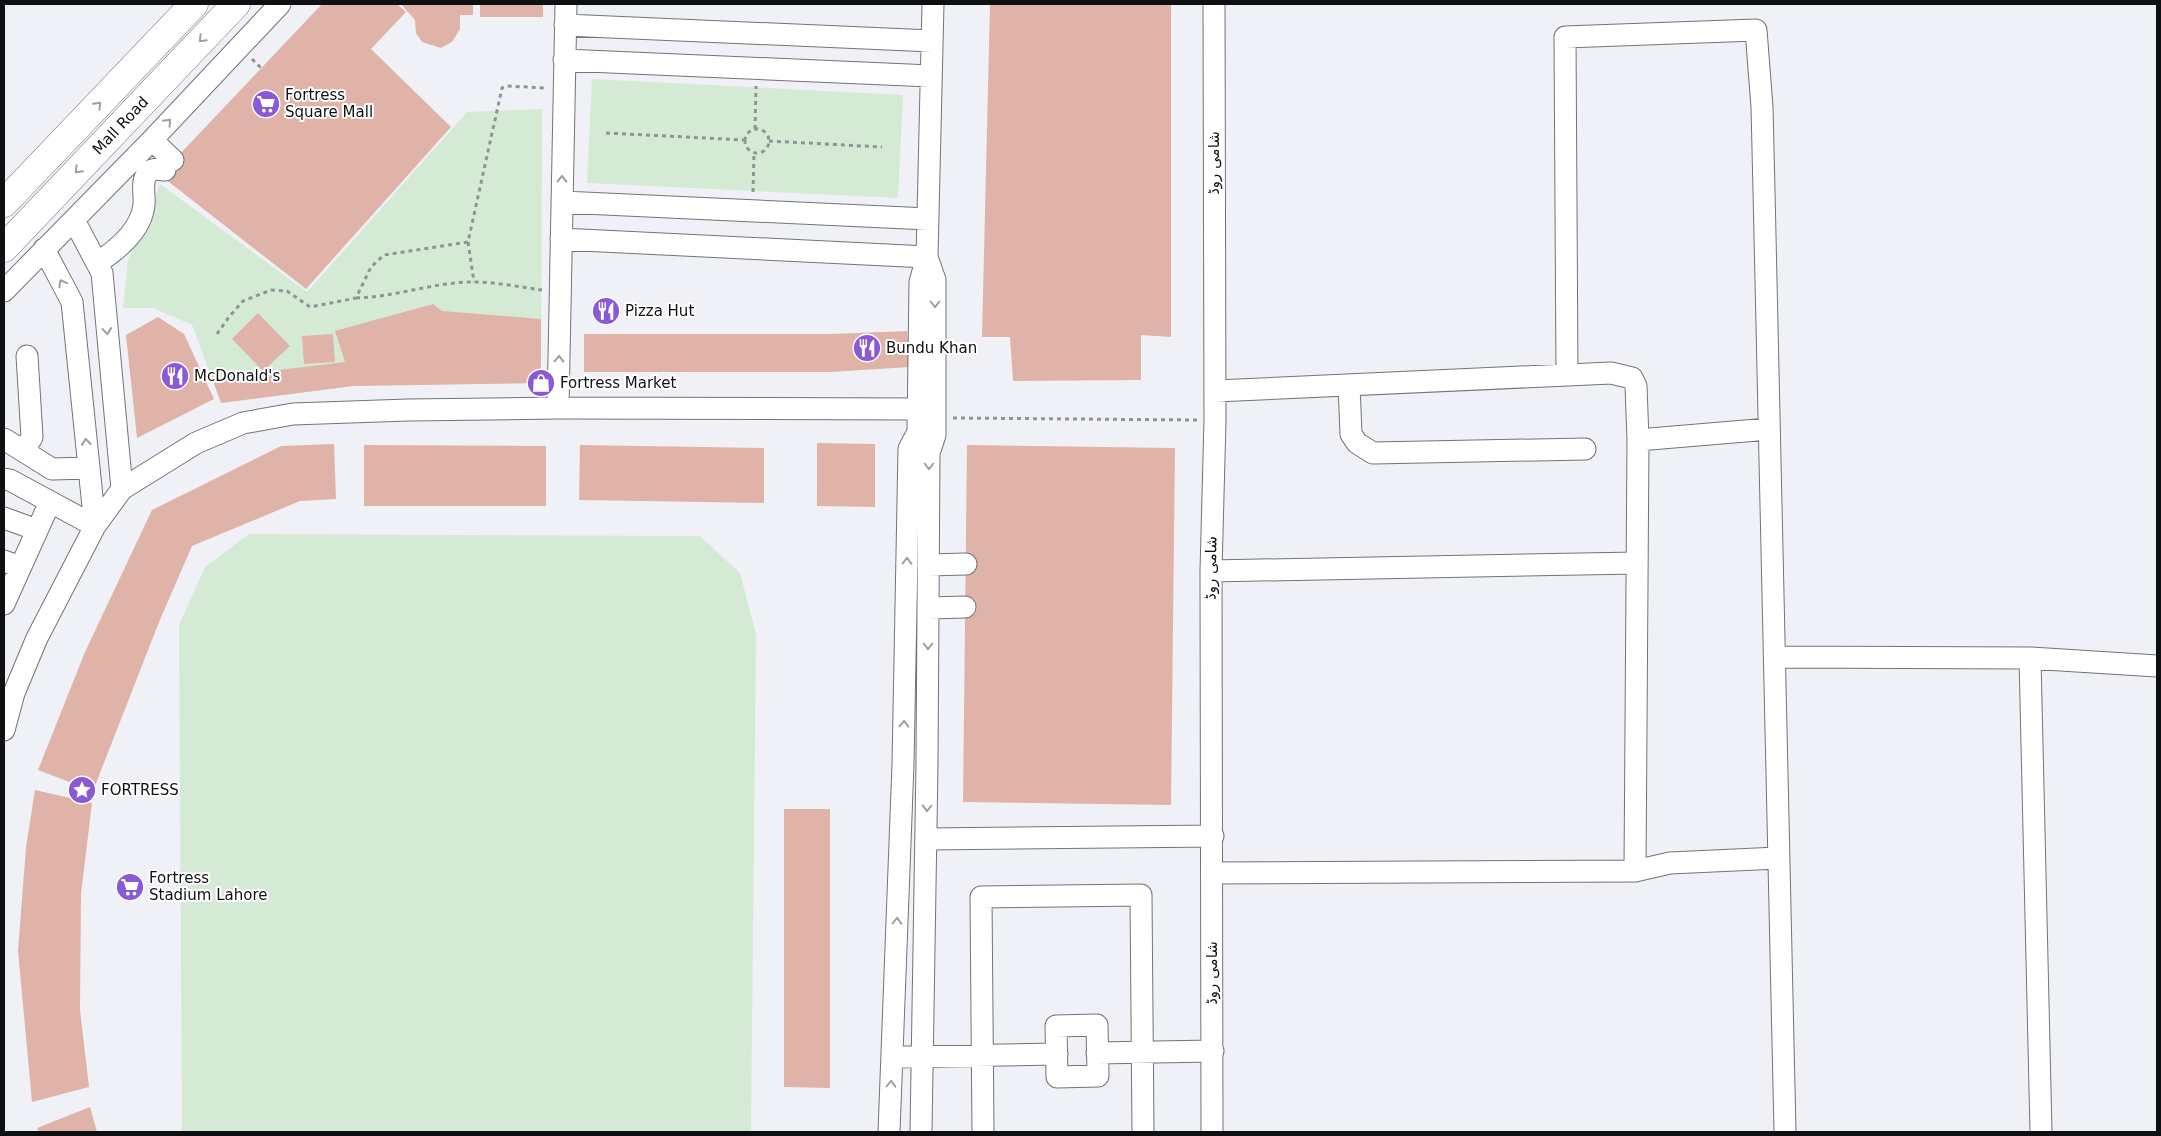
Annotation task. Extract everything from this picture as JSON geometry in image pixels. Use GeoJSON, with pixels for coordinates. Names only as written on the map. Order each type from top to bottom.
{"type":"FeatureCollection","features":[{"type":"Feature","properties":{"kind":"main road","name":"Mall Road"},"geometry":{"type":"LineString","coordinates":[[4,203],[194,4]]}},
{"type":"Feature","properties":{"kind":"main road","name":"Mall Road"},"geometry":{"type":"LineString","coordinates":[[4,248],[236,4]]}},
{"type":"Feature","properties":{"kind":"street"},"geometry":{"type":"LineString","coordinates":[[4,291],[152,140],[280,4]]}},
{"type":"Feature","properties":{"kind":"street"},"geometry":{"type":"LineString","coordinates":[[921,1132],[928,764],[929,453],[935,435],[927,414],[920,282],[927,257],[933,4]]}},
{"type":"Feature","properties":{"kind":"street","name":"شامی روڈ"},"geometry":{"type":"LineString","coordinates":[[1212,1132],[1213,836],[1211,571],[1215,420],[1214,4]]}},
{"type":"Feature","properties":{"kind":"street"},"geometry":{"type":"LineString","coordinates":[[558,408],[566,14],[932,41]]}},
{"type":"Feature","properties":{"kind":"street"},"geometry":{"type":"LineString","coordinates":[[1567,375],[1565,37],[1756,30],[1762,107],[1785,1132]]}},
{"type":"Feature","properties":{"kind":"street"},"geometry":{"type":"LineString","coordinates":[[564,60],[931,76]]}},
{"type":"Feature","properties":{"kind":"street"},"geometry":{"type":"LineString","coordinates":[[97,263],[111,254],[138,224],[143,208],[144,181],[147,173],[169,165],[152,140]]}},
{"type":"Feature","properties":{"kind":"street"},"geometry":{"type":"LineString","coordinates":[[562,202],[928,219]]}},
{"type":"Feature","properties":{"kind":"street"},"geometry":{"type":"LineString","coordinates":[[74,220],[102,273],[122,489]]}},
{"type":"Feature","properties":{"kind":"street"},"geometry":{"type":"LineString","coordinates":[[561,240],[927,257]]}},
{"type":"Feature","properties":{"kind":"street"},"geometry":{"type":"LineString","coordinates":[[44,249],[72,302],[95,526]]}},
{"type":"Feature","properties":{"kind":"street"},"geometry":{"type":"LineString","coordinates":[[24,451],[32,437],[27,356]]}},
{"type":"Feature","properties":{"kind":"street"},"geometry":{"type":"LineString","coordinates":[[1215,391],[1611,373],[1632,378],[1636,386],[1638,440],[1634,871]]}},
{"type":"Feature","properties":{"kind":"street"},"geometry":{"type":"LineString","coordinates":[[1349,385],[1351,434],[1357,443],[1373,452],[1585,448]]}},
{"type":"Feature","properties":{"kind":"street"},"geometry":{"type":"LineString","coordinates":[[4,730],[14,693],[37,638],[95,526],[122,489],[196,443],[243,423],[293,414],[558,408],[927,414]]}},
{"type":"Feature","properties":{"kind":"street"},"geometry":{"type":"LineString","coordinates":[[890,1132],[903,764],[910,449],[927,414]]}},
{"type":"Feature","properties":{"kind":"street"},"geometry":{"type":"LineString","coordinates":[[1638,440],[1769,429]]}},
{"type":"Feature","properties":{"kind":"street"},"geometry":{"type":"LineString","coordinates":[[4,439],[52,469],[89,468]]}},
{"type":"Feature","properties":{"kind":"street"},"geometry":{"type":"LineString","coordinates":[[4,479],[10,480],[95,526]]}},
{"type":"Feature","properties":{"kind":"street"},"geometry":{"type":"LineString","coordinates":[[4,604],[12,564],[37,530],[50,502]]}},
{"type":"Feature","properties":{"kind":"street"},"geometry":{"type":"LineString","coordinates":[[4,518],[37,530]]}},
{"type":"Feature","properties":{"kind":"street"},"geometry":{"type":"LineString","coordinates":[[1211,571],[1637,562]]}},
{"type":"Feature","properties":{"kind":"street"},"geometry":{"type":"LineString","coordinates":[[928,565],[966,564]]}},
{"type":"Feature","properties":{"kind":"street"},"geometry":{"type":"LineString","coordinates":[[928,608],[965,607]]}},
{"type":"Feature","properties":{"kind":"street"},"geometry":{"type":"LineString","coordinates":[[1775,657],[2030,658],[2157,666]]}},
{"type":"Feature","properties":{"kind":"street"},"geometry":{"type":"LineString","coordinates":[[2030,658],[2041,1132]]}},
{"type":"Feature","properties":{"kind":"street"},"geometry":{"type":"LineString","coordinates":[[903,764],[928,764]]}},
{"type":"Feature","properties":{"kind":"street"},"geometry":{"type":"LineString","coordinates":[[926,839],[1213,836]]}},
{"type":"Feature","properties":{"kind":"street"},"geometry":{"type":"LineString","coordinates":[[1212,873],[1634,871],[1670,863],[1778,858]]}},
{"type":"Feature","properties":{"kind":"street"},"geometry":{"type":"LineString","coordinates":[[983,1132],[981,897],[1141,895],[1142,1132]]}},
{"type":"Feature","properties":{"kind":"street"},"geometry":{"type":"LineString","coordinates":[[1097,1025],[1098,1076],[1057,1077],[1057,1054],[1056,1026],[1097,1025]]}},
{"type":"Feature","properties":{"kind":"street"},"geometry":{"type":"LineString","coordinates":[[1097,1053],[1213,1051]]}},
{"type":"Feature","properties":{"kind":"street"},"geometry":{"type":"LineString","coordinates":[[892,1057],[1057,1054]]}},
{"type":"Feature","properties":{"kind":"path"},"geometry":{"type":"LineString","coordinates":[[755,129],[758,68]]}},
{"type":"Feature","properties":{"kind":"path"},"geometry":{"type":"LineString","coordinates":[[474,282],[468,242],[502,88],[506,86],[564,88]]}},
{"type":"Feature","properties":{"kind":"path"},"geometry":{"type":"LineString","coordinates":[[754,153],[746,147],[745,140],[747,134],[755,129],[765,132],[769,141]]}},
{"type":"Feature","properties":{"kind":"path"},"geometry":{"type":"LineString","coordinates":[[606,133],[745,140]]}},
{"type":"Feature","properties":{"kind":"path"},"geometry":{"type":"LineString","coordinates":[[769,141],[882,147]]}},
{"type":"Feature","properties":{"kind":"path"},"geometry":{"type":"LineString","coordinates":[[754,153],[764,150],[769,141]]}},
{"type":"Feature","properties":{"kind":"path"},"geometry":{"type":"LineString","coordinates":[[753,211],[754,153]]}},
{"type":"Feature","properties":{"kind":"path"},"geometry":{"type":"LineString","coordinates":[[356,298],[371,267],[384,255],[468,242]]}},
{"type":"Feature","properties":{"kind":"path"},"geometry":{"type":"LineString","coordinates":[[217,334],[229,316],[243,301],[272,290],[287,291],[310,307],[356,298],[378,298],[438,285],[474,282],[560,292]]}},
{"type":"Feature","properties":{"kind":"path"},"geometry":{"type":"LineString","coordinates":[[927,414],[1215,420]]}},
{"type":"Feature","properties":{"kind":"green space"},"geometry":{"type":"Polygon","coordinates":[[[592,79],[903,95],[898,198],[587,183],[592,79]]]}},
{"type":"Feature","properties":{"kind":"green space"},"geometry":{"type":"Polygon","coordinates":[[[542,109],[541,383],[353,386],[221,403],[192,325],[153,308],[123,308],[128,260],[147,220],[160,184],[307,292],[467,112],[542,109]]]}},
{"type":"Feature","properties":{"kind":"green space"},"geometry":{"type":"Polygon","coordinates":[[[249,534],[700,536],[740,573],[756,634],[751,1132],[182,1132],[179,625],[205,567],[249,534]]]}},
{"type":"Feature","properties":{"kind":"building"},"geometry":{"type":"Polygon","coordinates":[[[322,4],[397,4],[406,12],[371,49],[451,127],[306,289],[160,175],[322,4]]]}},
{"type":"Feature","properties":{"kind":"building"},"geometry":{"type":"Polygon","coordinates":[[[401,4],[473,4],[473,15],[460,15],[460,29],[452,42],[441,48],[422,42],[416,33],[415,20],[401,4]]]}},
{"type":"Feature","properties":{"kind":"building"},"geometry":{"type":"Polygon","coordinates":[[[480,4],[543,4],[543,17],[480,17],[480,4]]]}},
{"type":"Feature","properties":{"kind":"building"},"geometry":{"type":"Polygon","coordinates":[[[990,4],[1171,4],[1171,337],[1141,335],[1141,380],[1013,381],[1010,337],[982,337],[990,4]]]}},
{"type":"Feature","properties":{"kind":"building"},"geometry":{"type":"Polygon","coordinates":[[[433,304],[442,311],[541,319],[541,383],[353,386],[221,403],[212,378],[345,362],[335,331],[433,304]]]}},
{"type":"Feature","properties":{"kind":"building"},"geometry":{"type":"Polygon","coordinates":[[[258,313],[290,346],[263,371],[232,339],[258,313]]]}},
{"type":"Feature","properties":{"kind":"building"},"geometry":{"type":"Polygon","coordinates":[[[158,317],[184,334],[214,399],[137,438],[126,335],[158,317]]]}},
{"type":"Feature","properties":{"kind":"building"},"geometry":{"type":"Polygon","coordinates":[[[907,331],[910,367],[831,372],[584,372],[584,334],[831,334],[907,331]]]}},
{"type":"Feature","properties":{"kind":"building"},"geometry":{"type":"Polygon","coordinates":[[[333,334],[335,362],[304,364],[302,336],[333,334]]]}},
{"type":"Feature","properties":{"kind":"building"},"geometry":{"type":"Polygon","coordinates":[[[817,443],[875,444],[875,507],[817,506],[817,443]]]}},
{"type":"Feature","properties":{"kind":"building"},"geometry":{"type":"Polygon","coordinates":[[[334,444],[336,499],[300,501],[192,546],[159,622],[93,791],[38,770],[85,652],[152,510],[281,446],[334,444]]]}},
{"type":"Feature","properties":{"kind":"building"},"geometry":{"type":"Polygon","coordinates":[[[364,445],[546,446],[546,506],[364,506],[364,445]]]}},
{"type":"Feature","properties":{"kind":"building"},"geometry":{"type":"Polygon","coordinates":[[[580,445],[764,448],[764,503],[579,500],[580,445]]]}},
{"type":"Feature","properties":{"kind":"building"},"geometry":{"type":"Polygon","coordinates":[[[967,445],[1175,448],[1171,805],[963,802],[967,445]]]}},
{"type":"Feature","properties":{"kind":"building"},"geometry":{"type":"Polygon","coordinates":[[[35,790],[92,803],[81,894],[80,1010],[89,1087],[32,1102],[18,951],[26,847],[35,790]]]}},
{"type":"Feature","properties":{"kind":"building"},"geometry":{"type":"Polygon","coordinates":[[[784,809],[830,809],[830,1088],[784,1087],[784,809]]]}},
{"type":"Feature","properties":{"kind":"building"},"geometry":{"type":"Polygon","coordinates":[[[90,1107],[97,1132],[39,1132],[37,1128],[90,1107]]]}},
{"type":"Feature","properties":{"kind":"place","name":"Fortress Square Mall"},"geometry":{"type":"Point","coordinates":[266,104]}},
{"type":"Feature","properties":{"kind":"place","name":"Pizza Hut"},"geometry":{"type":"Point","coordinates":[606,311]}},
{"type":"Feature","properties":{"kind":"place","name":"Bundu Khan"},"geometry":{"type":"Point","coordinates":[867,348]}},
{"type":"Feature","properties":{"kind":"place","name":"McDonald's"},"geometry":{"type":"Point","coordinates":[175,376]}},
{"type":"Feature","properties":{"kind":"place","name":"Fortress Market"},"geometry":{"type":"Point","coordinates":[541,383]}},
{"type":"Feature","properties":{"kind":"place","name":"FORTRESS"},"geometry":{"type":"Point","coordinates":[82,790]}},
{"type":"Feature","properties":{"kind":"place","name":"Fortress Stadium Lahore"},"geometry":{"type":"Point","coordinates":[130,887]}}]}
